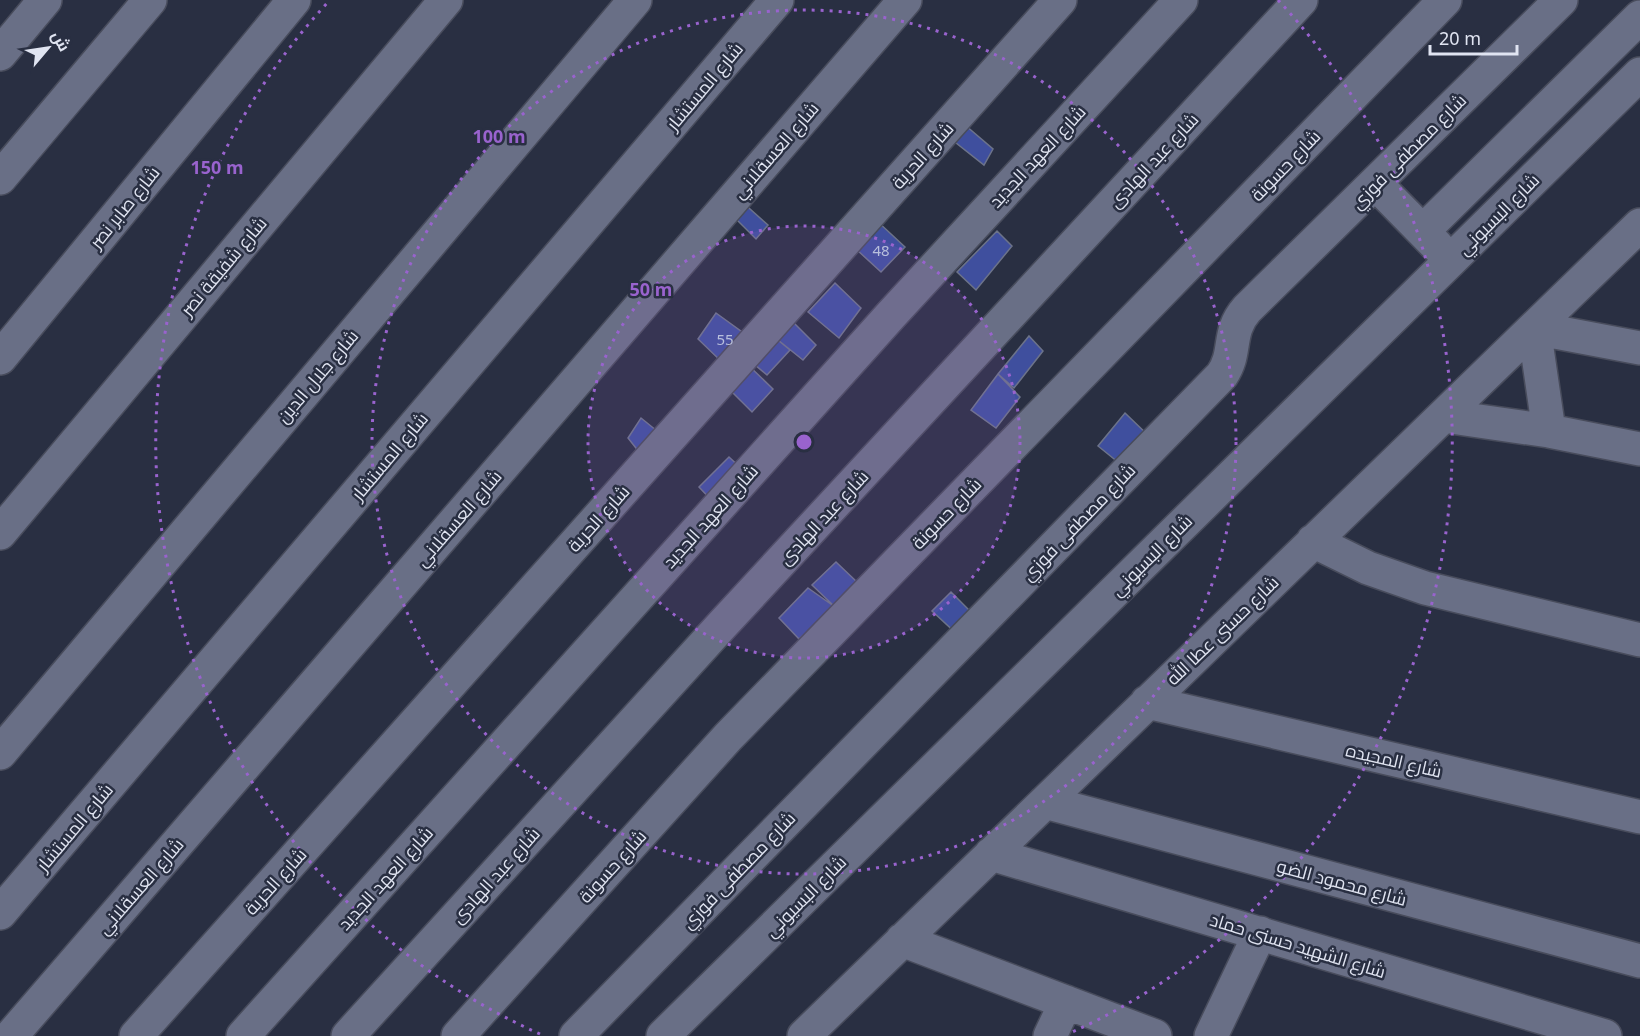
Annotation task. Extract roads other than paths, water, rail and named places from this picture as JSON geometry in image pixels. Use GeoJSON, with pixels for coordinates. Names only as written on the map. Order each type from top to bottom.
{"type":"FeatureCollection","features":[{"type":"Feature","properties":{"kind":"street"},"geometry":{"type":"LineString","coordinates":[[0,54],[45,0]]}},
{"type":"Feature","properties":{"kind":"street"},"geometry":{"type":"LineString","coordinates":[[0,178],[150,0]]}},
{"type":"Feature","properties":{"kind":"street","name":"شارع صابر نصر"},"geometry":{"type":"LineString","coordinates":[[0,358],[294,0]]}},
{"type":"Feature","properties":{"kind":"street","name":"شارع شفيقة نصر"},"geometry":{"type":"LineString","coordinates":[[0,533],[446,0]]}},
{"type":"Feature","properties":{"kind":"street","name":"شارع جلال الدين"},"geometry":{"type":"LineString","coordinates":[[0,753],[634,0]]}},
{"type":"Feature","properties":{"kind":"street","name":"شارع المستشار"},"geometry":{"type":"LineString","coordinates":[[0,913],[777,0]]}},
{"type":"Feature","properties":{"kind":"street","name":"شارع العسقلاني"},"geometry":{"type":"LineString","coordinates":[[11,1036],[904,0]]}},
{"type":"Feature","properties":{"kind":"street","name":"شارع الحرية"},"geometry":{"type":"LineString","coordinates":[[136,1036],[1060,0]]}},
{"type":"Feature","properties":{"kind":"street","name":"شارع العهد الجديد"},"geometry":{"type":"LineString","coordinates":[[243,1036],[891,315],[1181,0]]}},
{"type":"Feature","properties":{"kind":"street","name":"شارع عبد الهادى"},"geometry":{"type":"LineString","coordinates":[[348,1036],[722,625],[1301,0]]}},
{"type":"Feature","properties":{"kind":"street","name":"شارع حسونة"},"geometry":{"type":"LineString","coordinates":[[458,1036],[728,737],[1445,0]]}},
{"type":"Feature","properties":{"kind":"street","name":"شارع مصطفى فوزي"},"geometry":{"type":"LineString","coordinates":[[576,1036],[1222,375],[1232,354],[1234,330],[1239,319],[1561,0]]}},
{"type":"Feature","properties":{"kind":"street"},"geometry":{"type":"LineString","coordinates":[[1423,231],[1640,17]]}},
{"type":"Feature","properties":{"kind":"street","name":"شارع البسيوني"},"geometry":{"type":"LineString","coordinates":[[663,1036],[1640,74]]}},
{"type":"Feature","properties":{"kind":"street"},"geometry":{"type":"LineString","coordinates":[[1375,183],[1451,261]]}},
{"type":"Feature","properties":{"kind":"street","name":"شارع حسنى عطا الله"},"geometry":{"type":"LineString","coordinates":[[804,1036],[1534,328],[1625,258],[1640,225]]}},
{"type":"Feature","properties":{"kind":"street"},"geometry":{"type":"LineString","coordinates":[[1549,431],[1534,328],[1640,348]]}},
{"type":"Feature","properties":{"kind":"street"},"geometry":{"type":"LineString","coordinates":[[1444,416],[1549,431],[1640,448]]}},
{"type":"Feature","properties":{"kind":"street"},"geometry":{"type":"LineString","coordinates":[[1313,541],[1368,568],[1425,588],[1640,640]]}},
{"type":"Feature","properties":{"kind":"street","name":"شارع المجيده"},"geometry":{"type":"LineString","coordinates":[[1148,702],[1640,817]]}},
{"type":"Feature","properties":{"kind":"street","name":"شارع محمود الضو"},"geometry":{"type":"LineString","coordinates":[[1045,802],[1640,961]]}},
{"type":"Feature","properties":{"kind":"street","name":"شارع الشهيد حسنى حماد"},"geometry":{"type":"LineString","coordinates":[[991,854],[1260,933],[1532,1026],[1605,1036]]}},
{"type":"Feature","properties":{"kind":"street"},"geometry":{"type":"LineString","coordinates":[[1211,1036],[1260,933]]}},
{"type":"Feature","properties":{"kind":"street"},"geometry":{"type":"LineString","coordinates":[[902,940],[1155,1036]]}},
{"type":"Feature","properties":{"kind":"street"},"geometry":{"type":"LineString","coordinates":[[1050,1036],[1066,1002]]}}]}
